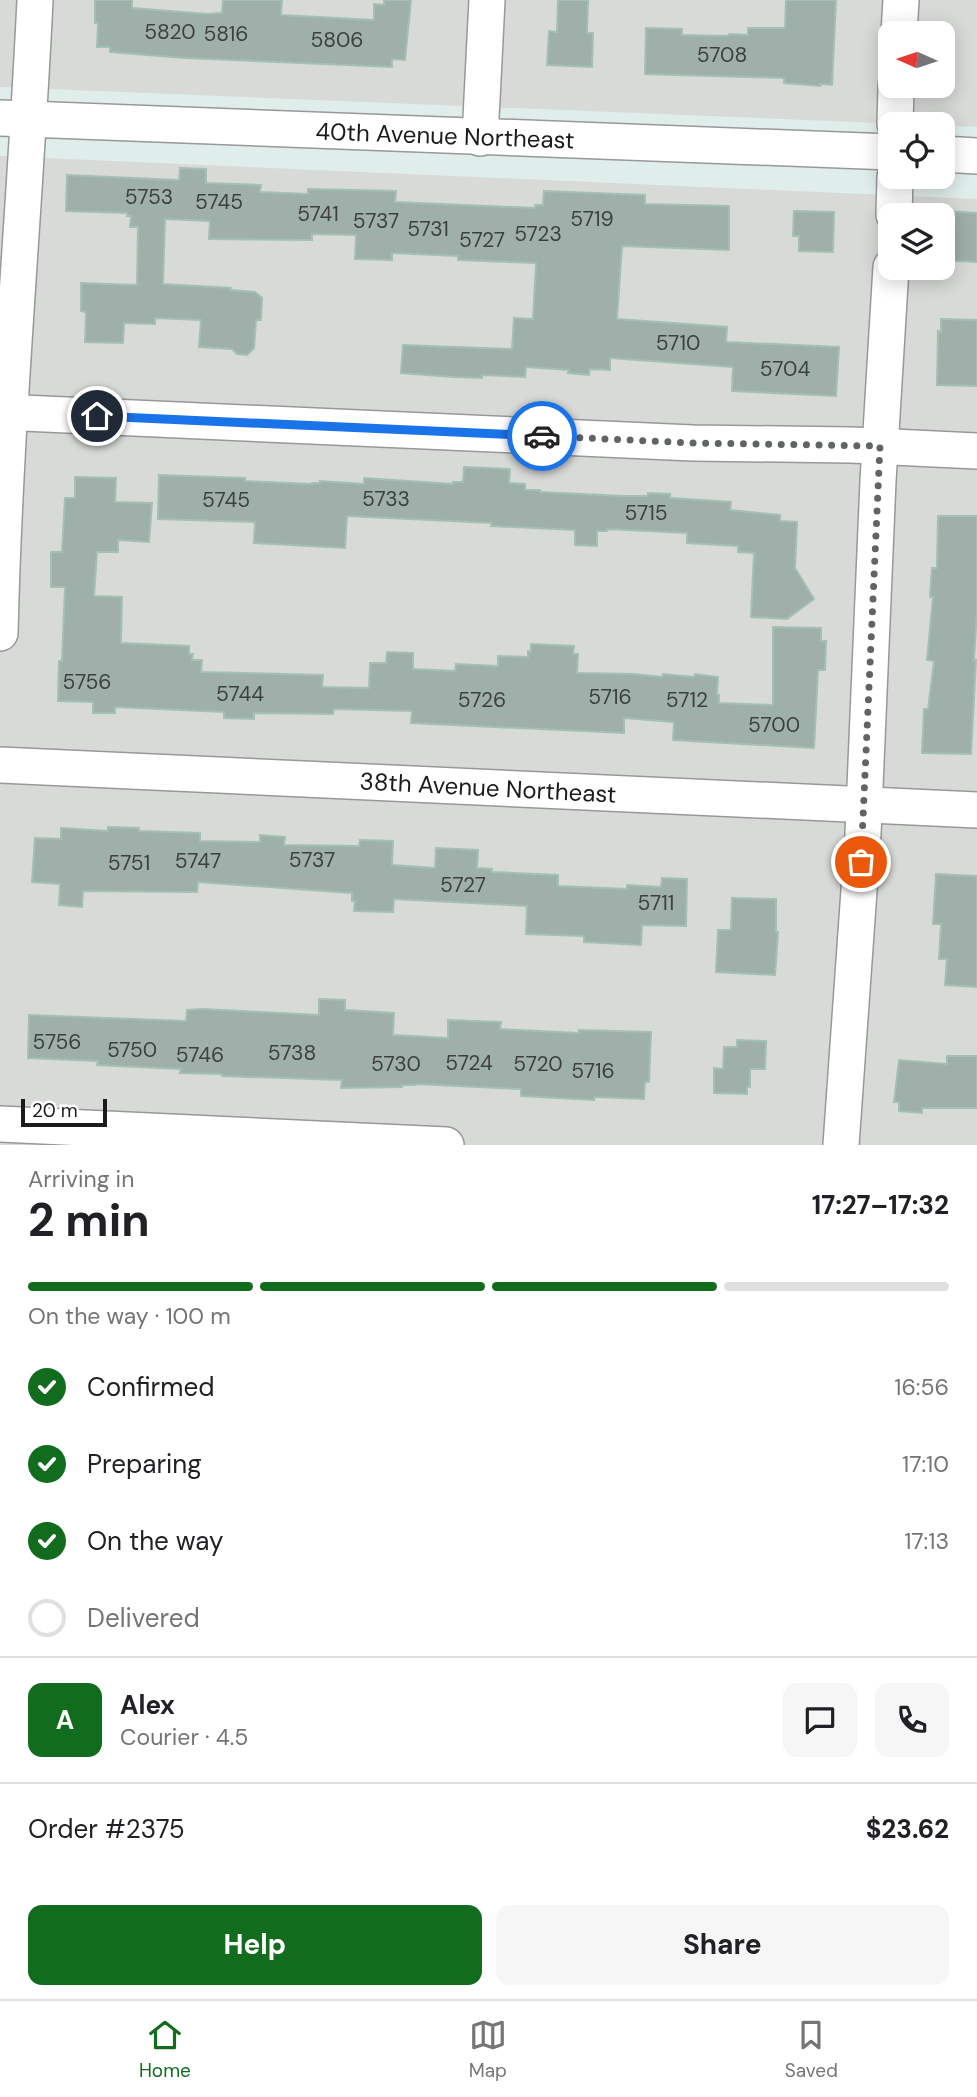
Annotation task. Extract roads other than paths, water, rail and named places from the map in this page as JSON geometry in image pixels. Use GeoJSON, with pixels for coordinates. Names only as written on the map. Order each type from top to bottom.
{"type":"FeatureCollection","features":[{"type":"Feature","properties":{"kind":"street"},"geometry":{"type":"LineString","coordinates":[[0,633],[15,119],[35,0]]}},
{"type":"Feature","properties":{"kind":"street"},"geometry":{"type":"LineString","coordinates":[[480,138],[487,0]]}},
{"type":"Feature","properties":{"kind":"street"},"geometry":{"type":"LineString","coordinates":[[900,21],[901,0]]}},
{"type":"Feature","properties":{"kind":"street","name":"40th Avenue Northeast"},"geometry":{"type":"LineString","coordinates":[[15,119],[878,152]]}},
{"type":"Feature","properties":{"kind":"street"},"geometry":{"type":"LineString","coordinates":[[955,155],[977,156]]}},
{"type":"Feature","properties":{"kind":"street"},"geometry":{"type":"LineString","coordinates":[[841,1145],[863,805],[890,280]]}},
{"type":"Feature","properties":{"kind":"street"},"geometry":{"type":"LineString","coordinates":[[5,412],[693,443],[880,446],[977,451]]}},
{"type":"Feature","properties":{"kind":"street","name":"38th Avenue Northeast"},"geometry":{"type":"LineString","coordinates":[[0,765],[977,810]]}},
{"type":"Feature","properties":{"kind":"street"},"geometry":{"type":"LineString","coordinates":[[0,1124],[446,1145]]}}]}
